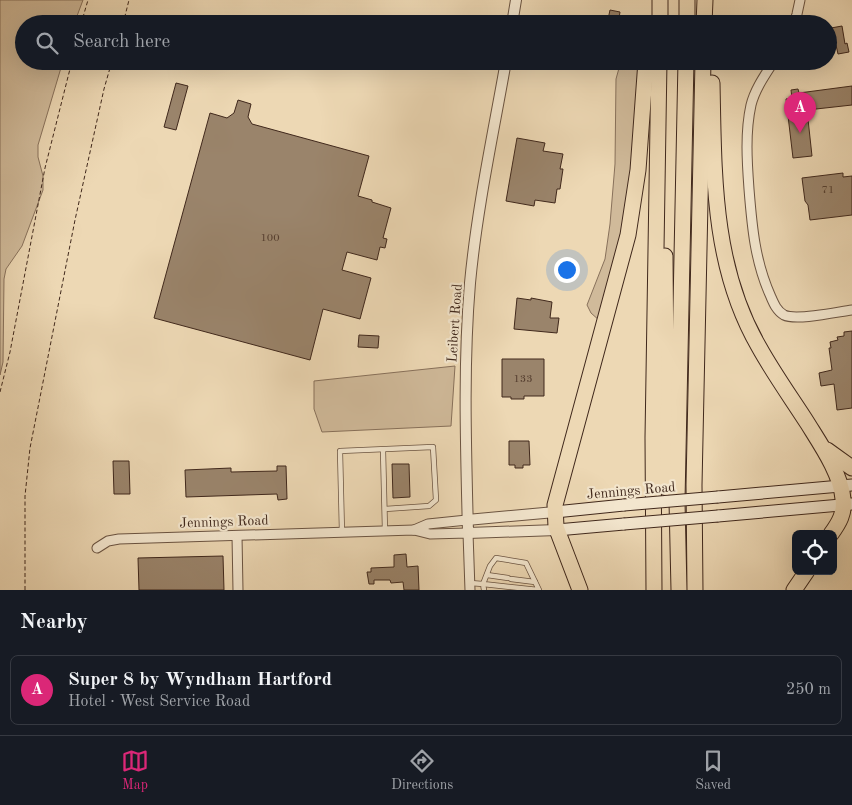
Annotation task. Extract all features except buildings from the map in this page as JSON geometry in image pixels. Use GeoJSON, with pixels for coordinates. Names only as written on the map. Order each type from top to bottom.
{"type":"FeatureCollection","features":[{"type":"Feature","properties":{"kind":"highway"},"geometry":{"type":"LineString","coordinates":[[678,15],[679,0]]}},
{"type":"Feature","properties":{"kind":"highway"},"geometry":{"type":"LineString","coordinates":[[687,0],[687,15]]}},
{"type":"Feature","properties":{"kind":"highway"},"geometry":{"type":"LineString","coordinates":[[655,15],[660,2]]}},
{"type":"Feature","properties":{"kind":"highway"},"geometry":{"type":"LineString","coordinates":[[660,2],[660,15]]}},
{"type":"Feature","properties":{"kind":"highway"},"geometry":{"type":"LineString","coordinates":[[580,590],[557,530],[555,512],[562,476],[628,235],[638,170],[645,70]]}},
{"type":"Feature","properties":{"kind":"highway"},"geometry":{"type":"LineString","coordinates":[[654,590],[652,491],[659,70]]}},
{"type":"Feature","properties":{"kind":"highway"},"geometry":{"type":"LineString","coordinates":[[667,454],[670,429],[678,70]]}},
{"type":"Feature","properties":{"kind":"highway"},"geometry":{"type":"LineString","coordinates":[[679,590],[677,501],[686,70]]}},
{"type":"Feature","properties":{"kind":"highway"},"geometry":{"type":"LineString","coordinates":[[695,590],[694,475],[703,70]]}},
{"type":"Feature","properties":{"kind":"highway"},"geometry":{"type":"LineString","coordinates":[[711,70],[718,216],[721,242],[729,277],[743,314],[759,346],[846,486],[848,505],[833,530]]}},
{"type":"Feature","properties":{"kind":"highway"},"geometry":{"type":"LineString","coordinates":[[656,210],[665,257],[669,590]]}},
{"type":"Feature","properties":{"kind":"highway"},"geometry":{"type":"LineString","coordinates":[[817,438],[834,456],[852,468]]}},
{"type":"Feature","properties":{"kind":"highway"},"geometry":{"type":"LineString","coordinates":[[794,590],[804,575]]}},
{"type":"Feature","properties":{"kind":"main road","name":"Jennings Road"},"geometry":{"type":"LineString","coordinates":[[555,512],[846,486]]}},
{"type":"Feature","properties":{"kind":"main road","name":"Jennings Road"},"geometry":{"type":"LineString","coordinates":[[557,530],[848,505]]}},
{"type":"Feature","properties":{"kind":"street"},"geometry":{"type":"LineString","coordinates":[[514,15],[516,0]]}},
{"type":"Feature","properties":{"kind":"street"},"geometry":{"type":"LineString","coordinates":[[797,15],[800,0]]}},
{"type":"Feature","properties":{"kind":"street","name":"Leibert Road"},"geometry":{"type":"LineString","coordinates":[[470,586],[464,388],[470,281],[479,214],[504,70]]}},
{"type":"Feature","properties":{"kind":"street"},"geometry":{"type":"LineString","coordinates":[[768,70],[759,84],[751,105],[748,140],[753,236],[764,281],[775,305],[785,316],[800,317],[852,310]]}},
{"type":"Feature","properties":{"kind":"street","name":"Jennings Road"},"geometry":{"type":"LineString","coordinates":[[414,530],[428,524],[555,512]]}},
{"type":"Feature","properties":{"kind":"street","name":"Jennings Road"},"geometry":{"type":"LineString","coordinates":[[97,548],[108,541],[118,539],[414,530],[430,534],[468,534],[557,530]]}},
{"type":"Feature","properties":{"kind":"street"},"geometry":{"type":"LineString","coordinates":[[237,536],[238,590]]}},
{"type":"Feature","properties":{"kind":"lane"},"geometry":{"type":"LineString","coordinates":[[342,533],[340,451],[433,447],[436,500],[429,506],[385,509]]}},
{"type":"Feature","properties":{"kind":"lane"},"geometry":{"type":"LineString","coordinates":[[384,450],[385,531]]}},
{"type":"Feature","properties":{"kind":"lane"},"geometry":{"type":"LineString","coordinates":[[470,586],[483,587],[538,590],[526,563],[496,558],[490,566],[483,587]]}},
{"type":"Feature","properties":{"kind":"lane"},"geometry":{"type":"LineString","coordinates":[[487,575],[535,582]]}},
{"type":"Feature","properties":{"kind":"path"},"geometry":{"type":"LineString","coordinates":[[84,15],[88,0]]}},
{"type":"Feature","properties":{"kind":"path"},"geometry":{"type":"LineString","coordinates":[[125,15],[129,0]]}},
{"type":"Feature","properties":{"kind":"path"},"geometry":{"type":"LineString","coordinates":[[0,392],[10,352],[45,168],[70,70]]}},
{"type":"Feature","properties":{"kind":"path"},"geometry":{"type":"LineString","coordinates":[[24,590],[25,504],[30,448],[75,220],[109,70]]}},
{"type":"Feature","properties":{"kind":"shaded area"},"geometry":{"type":"Polygon","coordinates":[[[0,0],[83,0],[77,15],[15,15],[15,70],[60,70],[38,145],[38,157],[43,176],[43,190],[22,246],[6,269],[4,279],[3,362],[0,375],[0,0]]]}},
{"type":"Feature","properties":{"kind":"shaded area"},"geometry":{"type":"Polygon","coordinates":[[[618,70],[638,70],[626,215],[600,321],[591,313],[587,305],[605,259],[610,224],[615,164],[616,79],[618,70]]]}},
{"type":"Feature","properties":{"kind":"shaded area"},"geometry":{"type":"Polygon","coordinates":[[[455,366],[451,426],[322,432],[314,409],[314,381],[455,366]]]}},
{"type":"Feature","properties":{"kind":"place","name":"Super 8 by Wyndham Hartford"},"geometry":{"type":"Point","coordinates":[800,133]}}]}
